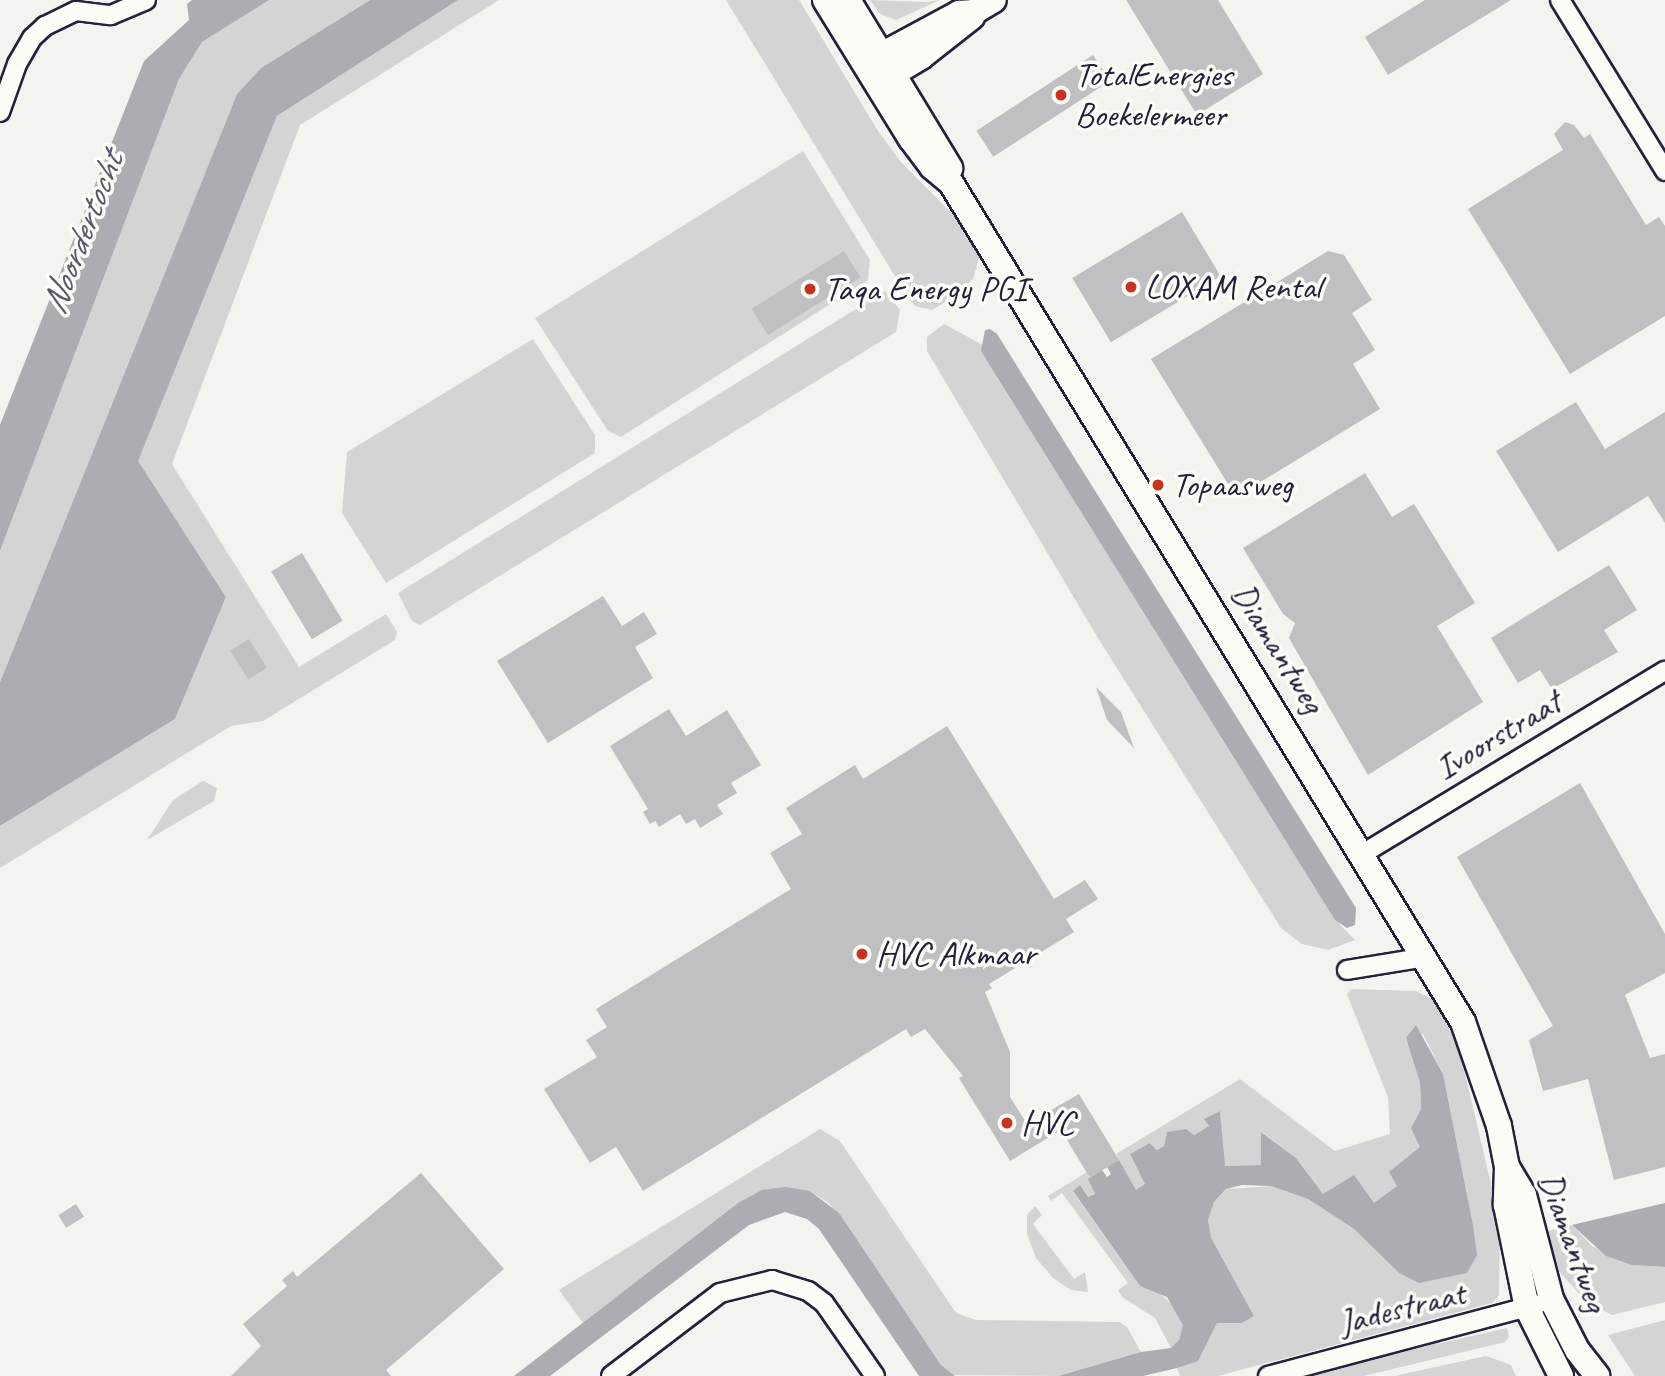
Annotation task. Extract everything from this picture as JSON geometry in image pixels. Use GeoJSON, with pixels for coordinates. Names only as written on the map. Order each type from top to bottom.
{"type":"FeatureCollection","features":[{"type":"Feature","properties":{"kind":"street"},"geometry":{"type":"LineString","coordinates":[[59,0],[76,11],[111,15],[146,0]]}},
{"type":"Feature","properties":{"kind":"street","name":"Diamantweg"},"geometry":{"type":"LineString","coordinates":[[825,0],[882,68],[950,169],[951,183],[1364,853],[1463,1022],[1485,1076],[1507,1167],[1506,1205],[1527,1308],[1561,1376]]}},
{"type":"Feature","properties":{"kind":"street","name":"Diamantweg"},"geometry":{"type":"LineString","coordinates":[[848,0],[882,68]]}},
{"type":"Feature","properties":{"kind":"street"},"geometry":{"type":"LineString","coordinates":[[1560,0],[1665,171]]}},
{"type":"Feature","properties":{"kind":"street"},"geometry":{"type":"LineString","coordinates":[[882,68],[967,25],[984,6]]}},
{"type":"Feature","properties":{"kind":"street"},"geometry":{"type":"LineString","coordinates":[[0,111],[32,38],[76,11]]}},
{"type":"Feature","properties":{"kind":"street","name":"Ivoorstraat"},"geometry":{"type":"LineString","coordinates":[[1364,853],[1665,671]]}},
{"type":"Feature","properties":{"kind":"street"},"geometry":{"type":"LineString","coordinates":[[1347,970],[1426,957]]}},
{"type":"Feature","properties":{"kind":"street","name":"Diamantweg"},"geometry":{"type":"LineString","coordinates":[[1507,1167],[1524,1195],[1551,1299],[1577,1350],[1597,1376]]}},
{"type":"Feature","properties":{"kind":"street"},"geometry":{"type":"LineString","coordinates":[[611,1376],[720,1293],[772,1280],[808,1291],[824,1303],[875,1376]]}},
{"type":"Feature","properties":{"kind":"street","name":"Jadestraat"},"geometry":{"type":"LineString","coordinates":[[1268,1376],[1527,1308],[1551,1299]]}},
{"type":"Feature","properties":{"kind":"shaded area"},"geometry":{"type":"Polygon","coordinates":[[[269,0],[370,0],[261,68],[237,94],[0,682],[0,551],[179,79],[202,42],[269,0]]]}},
{"type":"Feature","properties":{"kind":"shaded area"},"geometry":{"type":"Polygon","coordinates":[[[458,0],[499,0],[300,125],[172,464],[299,667],[386,614],[397,632],[395,640],[263,721],[231,726],[0,868],[0,826],[175,719],[226,597],[137,461],[277,116],[458,0]]]}},
{"type":"Feature","properties":{"kind":"shaded area"},"geometry":{"type":"Polygon","coordinates":[[[726,0],[799,0],[878,131],[901,162],[961,223],[980,255],[973,279],[955,296],[932,310],[915,306],[909,299],[726,0]]]}},
{"type":"Feature","properties":{"kind":"shaded area"},"geometry":{"type":"Polygon","coordinates":[[[870,0],[940,0],[896,20],[880,14],[870,0]]]}},
{"type":"Feature","properties":{"kind":"shaded area"},"geometry":{"type":"Polygon","coordinates":[[[803,151],[870,260],[868,280],[621,437],[608,431],[535,318],[803,151]]]}},
{"type":"Feature","properties":{"kind":"shaded area"},"geometry":{"type":"Polygon","coordinates":[[[885,291],[900,310],[896,332],[420,625],[412,621],[398,593],[885,291]]]}},
{"type":"Feature","properties":{"kind":"shaded area"},"geometry":{"type":"Polygon","coordinates":[[[944,324],[981,344],[1341,926],[1355,940],[1328,950],[1302,944],[1281,928],[1101,643],[927,351],[927,337],[944,324]]]}},
{"type":"Feature","properties":{"kind":"shaded area"},"geometry":{"type":"Polygon","coordinates":[[[533,339],[595,435],[595,453],[386,583],[342,513],[347,452],[533,339]]]}},
{"type":"Feature","properties":{"kind":"shaded area"},"geometry":{"type":"Polygon","coordinates":[[[203,781],[217,788],[214,801],[147,840],[173,800],[203,781]]]}},
{"type":"Feature","properties":{"kind":"shaded area"},"geometry":{"type":"Polygon","coordinates":[[[1351,989],[1416,991],[1438,1002],[1461,1057],[1500,1222],[1499,1295],[1492,1303],[1218,1376],[1180,1376],[1177,1368],[1198,1360],[1217,1323],[1242,1323],[1254,1316],[1210,1238],[1208,1220],[1214,1202],[1227,1189],[1271,1186],[1308,1199],[1354,1229],[1399,1273],[1473,1225],[1443,1074],[1423,1034],[1406,1038],[1420,1083],[1421,1109],[1411,1128],[1421,1147],[1390,1172],[1397,1186],[1374,1204],[1323,1194],[1296,1158],[1262,1132],[1261,1165],[1224,1166],[1220,1111],[1205,1119],[1209,1126],[1194,1135],[1167,1133],[1164,1146],[1157,1150],[1151,1143],[1130,1154],[1146,1185],[1135,1191],[1116,1154],[1240,1079],[1335,1151],[1390,1134],[1388,1097],[1347,994],[1351,989]]]}},
{"type":"Feature","properties":{"kind":"shaded area"},"geometry":{"type":"Polygon","coordinates":[[[820,1129],[840,1141],[956,1313],[976,1320],[1119,1322],[1127,1327],[1141,1352],[1058,1376],[953,1375],[941,1365],[830,1204],[810,1191],[738,1203],[583,1323],[559,1290],[820,1129]]]}},
{"type":"Feature","properties":{"kind":"shaded area"},"geometry":{"type":"Polygon","coordinates":[[[1087,1172],[1095,1194],[1088,1197],[1073,1192],[1140,1286],[1154,1289],[1177,1308],[1183,1325],[1179,1340],[1171,1348],[1155,1318],[1122,1297],[1118,1290],[1128,1283],[1062,1193],[1051,1201],[1048,1196],[1087,1172]]]}},
{"type":"Feature","properties":{"kind":"shaded area"},"geometry":{"type":"Polygon","coordinates":[[[1035,1206],[1042,1215],[1033,1224],[1074,1279],[1085,1272],[1088,1292],[1071,1290],[1053,1278],[1036,1258],[1027,1234],[1027,1215],[1035,1206]]]}},
{"type":"Feature","properties":{"kind":"shaded area"},"geometry":{"type":"Polygon","coordinates":[[[1572,1225],[1592,1246],[1632,1265],[1665,1267],[1665,1302],[1612,1315],[1587,1302],[1553,1265],[1544,1232],[1572,1225]]]}},
{"type":"Feature","properties":{"kind":"shaded area"},"geometry":{"type":"Polygon","coordinates":[[[1665,1320],[1665,1376],[1635,1376],[1608,1335],[1665,1320]]]}},
{"type":"Feature","properties":{"kind":"shaded area"},"geometry":{"type":"Polygon","coordinates":[[[1507,1328],[1509,1337],[1505,1342],[1364,1376],[1300,1376],[1394,1349],[1399,1353],[1427,1346],[1436,1339],[1441,1343],[1507,1328]]]}},
{"type":"Feature","properties":{"kind":"shaded area"},"geometry":{"type":"Polygon","coordinates":[[[1486,1356],[1511,1365],[1516,1376],[1394,1376],[1486,1356]]]}},
{"type":"Feature","properties":{"kind":"water","name":"Noordertocht"},"geometry":{"type":"Polygon","coordinates":[[[192,0],[269,0],[202,42],[179,79],[0,551],[0,425],[144,61],[189,20],[187,4],[192,0]]]}},
{"type":"Feature","properties":{"kind":"water"},"geometry":{"type":"Polygon","coordinates":[[[370,0],[458,0],[277,116],[138,461],[226,597],[175,719],[0,826],[0,682],[237,94],[261,68],[370,0]]]}},
{"type":"Feature","properties":{"kind":"water"},"geometry":{"type":"Polygon","coordinates":[[[990,329],[997,334],[1356,908],[1355,925],[1347,928],[1335,920],[981,351],[985,330],[990,329]]]}},
{"type":"Feature","properties":{"kind":"water"},"geometry":{"type":"Polygon","coordinates":[[[1416,1025],[1443,1074],[1477,1255],[1467,1273],[1419,1283],[1399,1273],[1354,1229],[1308,1199],[1271,1186],[1242,1185],[1226,1189],[1214,1202],[1208,1220],[1211,1238],[1254,1316],[1242,1323],[1217,1323],[1198,1361],[1177,1368],[1143,1376],[1058,1376],[1141,1352],[1171,1348],[1179,1340],[1183,1325],[1167,1297],[1140,1286],[1073,1191],[1080,1185],[1088,1197],[1095,1194],[1088,1179],[1102,1170],[1107,1177],[1111,1174],[1107,1167],[1119,1160],[1136,1190],[1145,1184],[1130,1154],[1150,1143],[1157,1150],[1164,1146],[1167,1132],[1186,1129],[1194,1135],[1209,1126],[1204,1119],[1220,1111],[1225,1166],[1261,1165],[1261,1132],[1296,1158],[1323,1194],[1354,1175],[1374,1203],[1397,1186],[1389,1172],[1420,1147],[1411,1128],[1421,1109],[1420,1083],[1406,1038],[1416,1025]]]}},
{"type":"Feature","properties":{"kind":"water"},"geometry":{"type":"Polygon","coordinates":[[[786,1187],[810,1191],[839,1213],[941,1365],[955,1376],[919,1376],[819,1229],[807,1219],[785,1212],[749,1225],[550,1376],[514,1376],[738,1203],[762,1190],[786,1187]]]}},
{"type":"Feature","properties":{"kind":"water"},"geometry":{"type":"Polygon","coordinates":[[[1665,1203],[1665,1267],[1632,1265],[1606,1256],[1572,1225],[1665,1203]]]}},
{"type":"Feature","properties":{"kind":"building"},"geometry":{"type":"Polygon","coordinates":[[[1126,0],[1218,0],[1263,74],[1197,115],[1126,0]]]}},
{"type":"Feature","properties":{"kind":"building"},"geometry":{"type":"Polygon","coordinates":[[[1425,0],[1511,0],[1388,75],[1365,37],[1425,0]]]}},
{"type":"Feature","properties":{"kind":"building"},"geometry":{"type":"Polygon","coordinates":[[[1093,55],[1110,81],[993,157],[976,131],[1093,55]]]}},
{"type":"Feature","properties":{"kind":"building"},"geometry":{"type":"Polygon","coordinates":[[[1565,122],[1574,125],[1584,138],[1590,134],[1646,225],[1659,217],[1665,226],[1665,316],[1570,374],[1468,209],[1563,150],[1554,134],[1565,122]]]}},
{"type":"Feature","properties":{"kind":"building"},"geometry":{"type":"Polygon","coordinates":[[[1182,212],[1221,276],[1111,342],[1072,278],[1182,212]]]}},
{"type":"Feature","properties":{"kind":"building"},"geometry":{"type":"Polygon","coordinates":[[[844,251],[860,277],[768,335],[752,309],[844,251]]]}},
{"type":"Feature","properties":{"kind":"building"},"geometry":{"type":"Polygon","coordinates":[[[1328,251],[1344,255],[1372,300],[1352,313],[1375,350],[1353,364],[1380,409],[1236,497],[1151,359],[1328,251]]]}},
{"type":"Feature","properties":{"kind":"building"},"geometry":{"type":"Polygon","coordinates":[[[1576,402],[1605,449],[1665,412],[1665,523],[1648,496],[1558,552],[1496,451],[1576,402]]]}},
{"type":"Feature","properties":{"kind":"building"},"geometry":{"type":"Polygon","coordinates":[[[1365,473],[1392,517],[1414,504],[1475,603],[1437,626],[1483,702],[1368,775],[1289,638],[1295,623],[1283,614],[1243,548],[1365,473]]]}},
{"type":"Feature","properties":{"kind":"building"},"geometry":{"type":"Polygon","coordinates":[[[302,553],[343,621],[312,639],[271,572],[302,553]]]}},
{"type":"Feature","properties":{"kind":"building"},"geometry":{"type":"Polygon","coordinates":[[[1609,565],[1637,610],[1604,630],[1618,652],[1552,689],[1540,670],[1518,683],[1491,638],[1609,565]]]}},
{"type":"Feature","properties":{"kind":"building"},"geometry":{"type":"Polygon","coordinates":[[[603,596],[622,626],[644,612],[657,634],[635,647],[653,678],[548,743],[497,661],[603,596]]]}},
{"type":"Feature","properties":{"kind":"building"},"geometry":{"type":"Polygon","coordinates":[[[249,639],[267,668],[248,679],[230,651],[249,639]]]}},
{"type":"Feature","properties":{"kind":"building"},"geometry":{"type":"Polygon","coordinates":[[[1096,687],[1121,712],[1134,748],[1107,720],[1096,687]]]}},
{"type":"Feature","properties":{"kind":"building"},"geometry":{"type":"Polygon","coordinates":[[[669,709],[686,736],[727,710],[761,765],[731,783],[737,793],[717,805],[723,814],[700,828],[695,819],[686,824],[680,814],[659,827],[655,821],[650,824],[643,812],[648,809],[610,746],[669,709]]]}},
{"type":"Feature","properties":{"kind":"building","name":"HVC Alkmaar"},"geometry":{"type":"Polygon","coordinates":[[[947,726],[1054,899],[1085,880],[1098,899],[1066,919],[1074,932],[989,984],[992,988],[985,992],[1010,1052],[1010,1097],[1027,1124],[1079,1094],[1119,1160],[1090,1178],[1061,1130],[1010,1161],[959,1078],[963,1076],[925,1029],[911,1037],[906,1029],[643,1191],[616,1147],[590,1163],[544,1089],[597,1057],[586,1040],[607,1027],[596,1009],[791,889],[770,853],[802,834],[786,808],[855,765],[863,779],[947,726]]]}},
{"type":"Feature","properties":{"kind":"building"},"geometry":{"type":"Polygon","coordinates":[[[1580,783],[1665,934],[1665,973],[1625,995],[1650,1058],[1665,1054],[1665,1167],[1614,1180],[1588,1079],[1543,1091],[1529,1040],[1553,1026],[1457,857],[1580,783]]]}},
{"type":"Feature","properties":{"kind":"building"},"geometry":{"type":"Polygon","coordinates":[[[421,1173],[504,1269],[386,1370],[391,1376],[231,1376],[261,1346],[243,1324],[287,1286],[282,1280],[293,1271],[297,1277],[421,1173]]]}},
{"type":"Feature","properties":{"kind":"building"},"geometry":{"type":"Polygon","coordinates":[[[76,1204],[84,1217],[66,1228],[58,1215],[76,1204]]]}},
{"type":"Feature","properties":{"kind":"place","name":"TotalEnergies Boekelermeer"},"geometry":{"type":"Point","coordinates":[1061,95]}},
{"type":"Feature","properties":{"kind":"place","name":"LOXAM Rental"},"geometry":{"type":"Point","coordinates":[1131,287]}},
{"type":"Feature","properties":{"kind":"place","name":"Taqa Energy PGI"},"geometry":{"type":"Point","coordinates":[810,289]}},
{"type":"Feature","properties":{"kind":"place","name":"Topaasweg"},"geometry":{"type":"Point","coordinates":[1158,485]}},
{"type":"Feature","properties":{"kind":"place","name":"HVC Alkmaar"},"geometry":{"type":"Point","coordinates":[862,954]}},
{"type":"Feature","properties":{"kind":"place","name":"HVC"},"geometry":{"type":"Point","coordinates":[1007,1123]}}]}
